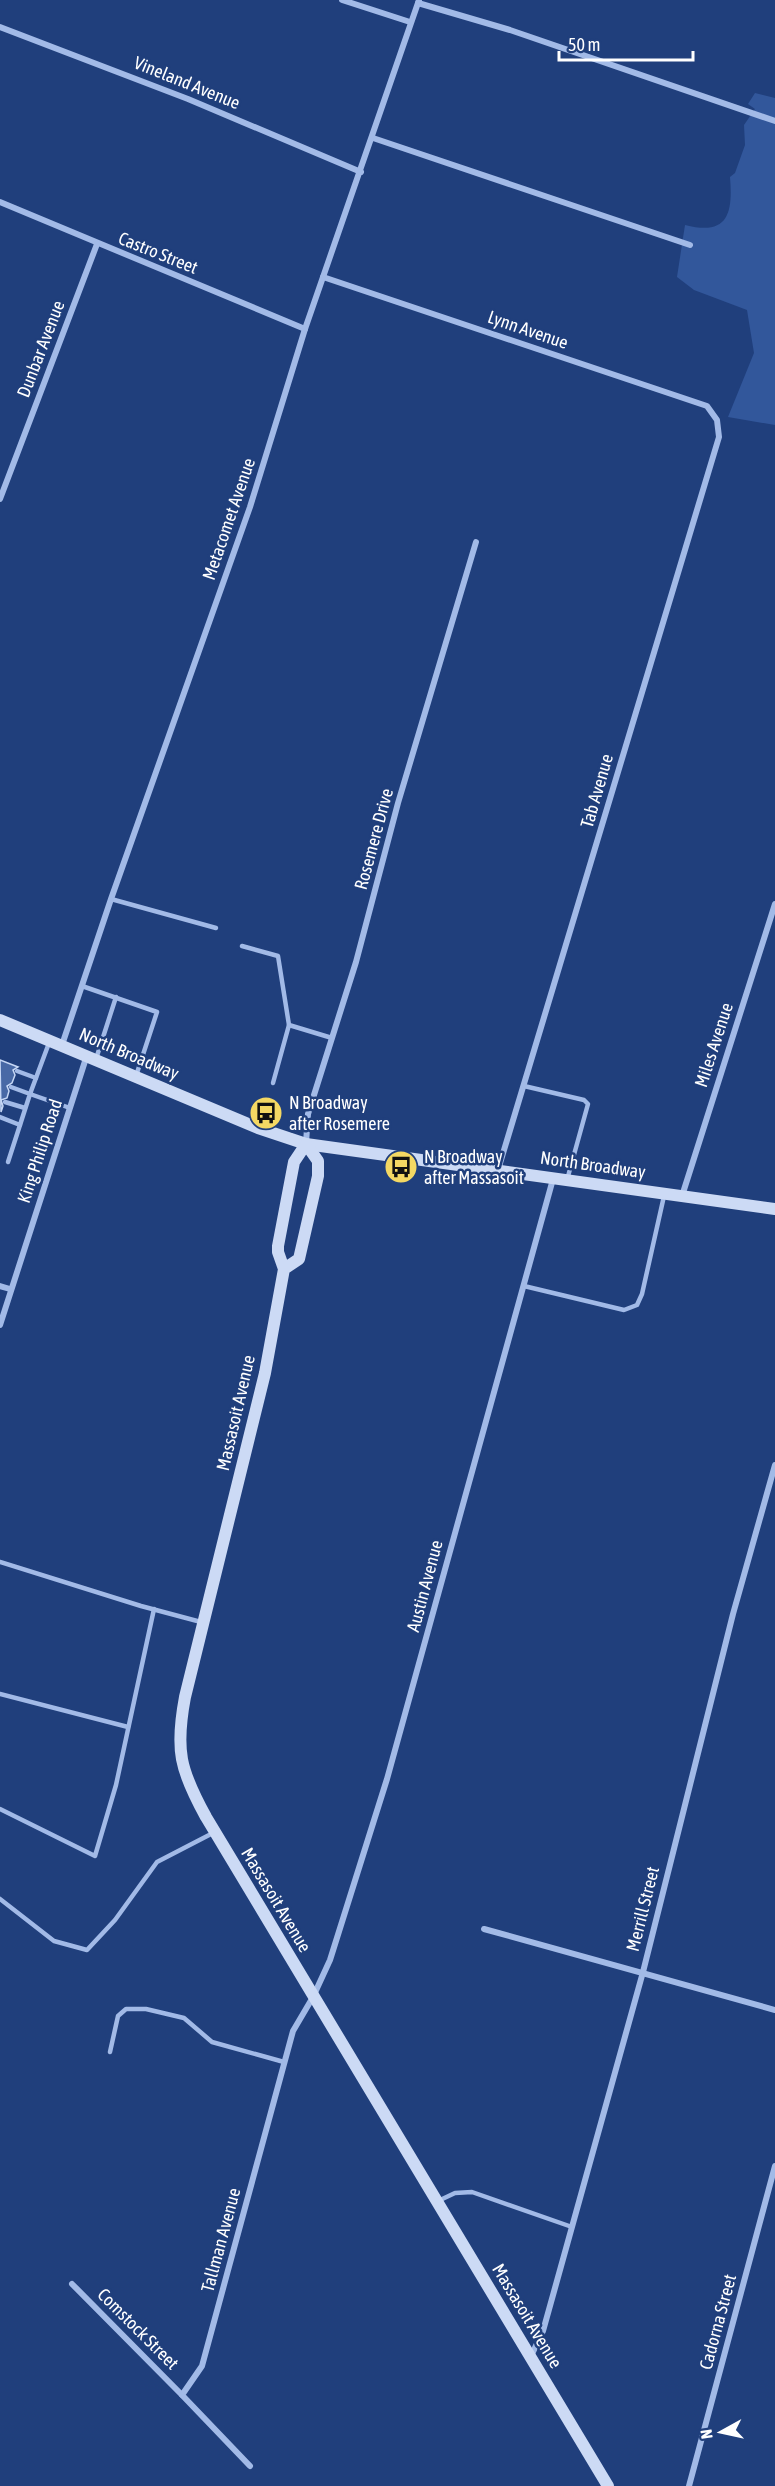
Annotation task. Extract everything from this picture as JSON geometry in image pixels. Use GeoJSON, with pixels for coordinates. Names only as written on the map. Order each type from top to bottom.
{"type":"FeatureCollection","features":[{"type":"Feature","properties":{"kind":"main road","name":"North Broadway"},"geometry":{"type":"LineString","coordinates":[[0,1020],[258,1128],[306,1144],[775,1209]]}},
{"type":"Feature","properties":{"kind":"main road","name":"Massasoit Avenue"},"geometry":{"type":"LineString","coordinates":[[285,1269],[299,1259],[318,1176],[318,1161],[306,1144],[294,1162],[278,1246],[285,1269],[265,1373],[183,1707],[179,1748],[188,1782],[313,1997],[608,2486]]}},
{"type":"Feature","properties":{"kind":"street"},"geometry":{"type":"LineString","coordinates":[[342,0],[410,22]]}},
{"type":"Feature","properties":{"kind":"street"},"geometry":{"type":"LineString","coordinates":[[418,1],[510,30],[775,121]]}},
{"type":"Feature","properties":{"kind":"street","name":"Metacomet Avenue"},"geometry":{"type":"LineString","coordinates":[[62,1045],[111,899],[250,507],[305,329],[361,172],[418,1]]}},
{"type":"Feature","properties":{"kind":"street","name":"Vineland Avenue"},"geometry":{"type":"LineString","coordinates":[[0,27],[188,99],[361,172]]}},
{"type":"Feature","properties":{"kind":"street"},"geometry":{"type":"LineString","coordinates":[[372,138],[690,244]]}},
{"type":"Feature","properties":{"kind":"street","name":"Castro Street"},"geometry":{"type":"LineString","coordinates":[[0,202],[305,329]]}},
{"type":"Feature","properties":{"kind":"street","name":"Dunbar Avenue"},"geometry":{"type":"LineString","coordinates":[[0,499],[97,244]]}},
{"type":"Feature","properties":{"kind":"street","name":"Lynn Avenue"},"geometry":{"type":"LineString","coordinates":[[323,277],[707,406],[717,420]]}},
{"type":"Feature","properties":{"kind":"street","name":"Tab Avenue"},"geometry":{"type":"LineString","coordinates":[[498,1170],[719,437],[717,420]]}},
{"type":"Feature","properties":{"kind":"street","name":"Rosemere Drive"},"geometry":{"type":"LineString","coordinates":[[306,1144],[308,1114],[356,962],[398,803],[476,542]]}},
{"type":"Feature","properties":{"kind":"street","name":"Miles Avenue"},"geometry":{"type":"LineString","coordinates":[[682,1196],[775,904]]}},
{"type":"Feature","properties":{"kind":"street","name":"King Philip Road"},"geometry":{"type":"LineString","coordinates":[[0,1325],[10,1288],[70,1108],[92,1057]]}},
{"type":"Feature","properties":{"kind":"street","name":"Austin Avenue"},"geometry":{"type":"LineString","coordinates":[[313,1997],[330,1960],[387,1779],[553,1178]]}},
{"type":"Feature","properties":{"kind":"street"},"geometry":{"type":"LineString","coordinates":[[0,1286],[10,1288]]}},
{"type":"Feature","properties":{"kind":"street","name":"Merrill Street"},"geometry":{"type":"LineString","coordinates":[[531,2357],[543,2331],[642,1972],[733,1614],[775,1465]]}},
{"type":"Feature","properties":{"kind":"street"},"geometry":{"type":"LineString","coordinates":[[484,1929],[775,2010]]}},
{"type":"Feature","properties":{"kind":"street","name":"Tallman Avenue"},"geometry":{"type":"LineString","coordinates":[[182,2395],[202,2366],[293,2031],[313,1997]]}},
{"type":"Feature","properties":{"kind":"street","name":"Cadorna Street"},"geometry":{"type":"LineString","coordinates":[[689,2486],[775,2166]]}},
{"type":"Feature","properties":{"kind":"street","name":"Comstock Street"},"geometry":{"type":"LineString","coordinates":[[72,2284],[182,2395]]}},
{"type":"Feature","properties":{"kind":"street"},"geometry":{"type":"LineString","coordinates":[[182,2395],[250,2466]]}},
{"type":"Feature","properties":{"kind":"lane"},"geometry":{"type":"LineString","coordinates":[[111,899],[216,928]]}},
{"type":"Feature","properties":{"kind":"lane"},"geometry":{"type":"LineString","coordinates":[[242,946],[278,956],[289,1025],[273,1083]]}},
{"type":"Feature","properties":{"kind":"lane"},"geometry":{"type":"LineString","coordinates":[[82,986],[157,1012],[136,1076]]}},
{"type":"Feature","properties":{"kind":"lane"},"geometry":{"type":"LineString","coordinates":[[92,1057],[116,997]]}},
{"type":"Feature","properties":{"kind":"lane"},"geometry":{"type":"LineString","coordinates":[[289,1025],[332,1038]]}},
{"type":"Feature","properties":{"kind":"lane"},"geometry":{"type":"LineString","coordinates":[[8,1162],[50,1040]]}},
{"type":"Feature","properties":{"kind":"lane"},"geometry":{"type":"LineString","coordinates":[[17,1071],[36,1078]]}},
{"type":"Feature","properties":{"kind":"lane"},"geometry":{"type":"LineString","coordinates":[[524,1086],[584,1100],[588,1104],[567,1180]]}},
{"type":"Feature","properties":{"kind":"lane"},"geometry":{"type":"LineString","coordinates":[[11,1088],[70,1108]]}},
{"type":"Feature","properties":{"kind":"lane"},"geometry":{"type":"LineString","coordinates":[[5,1102],[26,1108]]}},
{"type":"Feature","properties":{"kind":"lane"},"geometry":{"type":"LineString","coordinates":[[0,1117],[20,1125]]}},
{"type":"Feature","properties":{"kind":"lane"},"geometry":{"type":"LineString","coordinates":[[524,1286],[624,1310],[637,1305],[642,1294],[665,1193]]}},
{"type":"Feature","properties":{"kind":"lane"},"geometry":{"type":"LineString","coordinates":[[0,1562],[204,1622]]}},
{"type":"Feature","properties":{"kind":"lane"},"geometry":{"type":"LineString","coordinates":[[0,1809],[95,1856],[116,1785],[154,1609]]}},
{"type":"Feature","properties":{"kind":"lane"},"geometry":{"type":"LineString","coordinates":[[0,1694],[128,1727]]}},
{"type":"Feature","properties":{"kind":"lane"},"geometry":{"type":"LineString","coordinates":[[0,1899],[54,1941],[87,1950],[115,1920],[157,1862],[215,1832]]}},
{"type":"Feature","properties":{"kind":"lane"},"geometry":{"type":"LineString","coordinates":[[110,2052],[118,2016],[126,2009],[146,2009],[184,2018],[212,2042],[284,2062]]}},
{"type":"Feature","properties":{"kind":"lane"},"geometry":{"type":"LineString","coordinates":[[437,2201],[455,2193],[472,2192],[572,2227]]}},
{"type":"Feature","properties":{"kind":"shaded area"},"geometry":{"type":"Polygon","coordinates":[[[755,93],[775,98],[775,425],[728,417],[754,353],[747,310],[694,290],[677,277],[685,225],[699,228],[711,227],[725,219],[730,202],[730,177],[735,173],[745,145],[744,125],[755,109],[748,104],[755,93]]]}},
{"type":"Feature","properties":{"kind":"building"},"geometry":{"type":"Polygon","coordinates":[[[0,1060],[18,1067],[13,1070],[15,1075],[12,1083],[7,1086],[9,1091],[7,1098],[1,1100],[3,1106],[1,1112],[0,1060]]]}},
{"type":"Feature","properties":{"kind":"place","name":"N Broadway after Rosemere"},"geometry":{"type":"Point","coordinates":[266,1113]}},
{"type":"Feature","properties":{"kind":"place","name":"N Broadway after Massasoit"},"geometry":{"type":"Point","coordinates":[401,1167]}}]}
